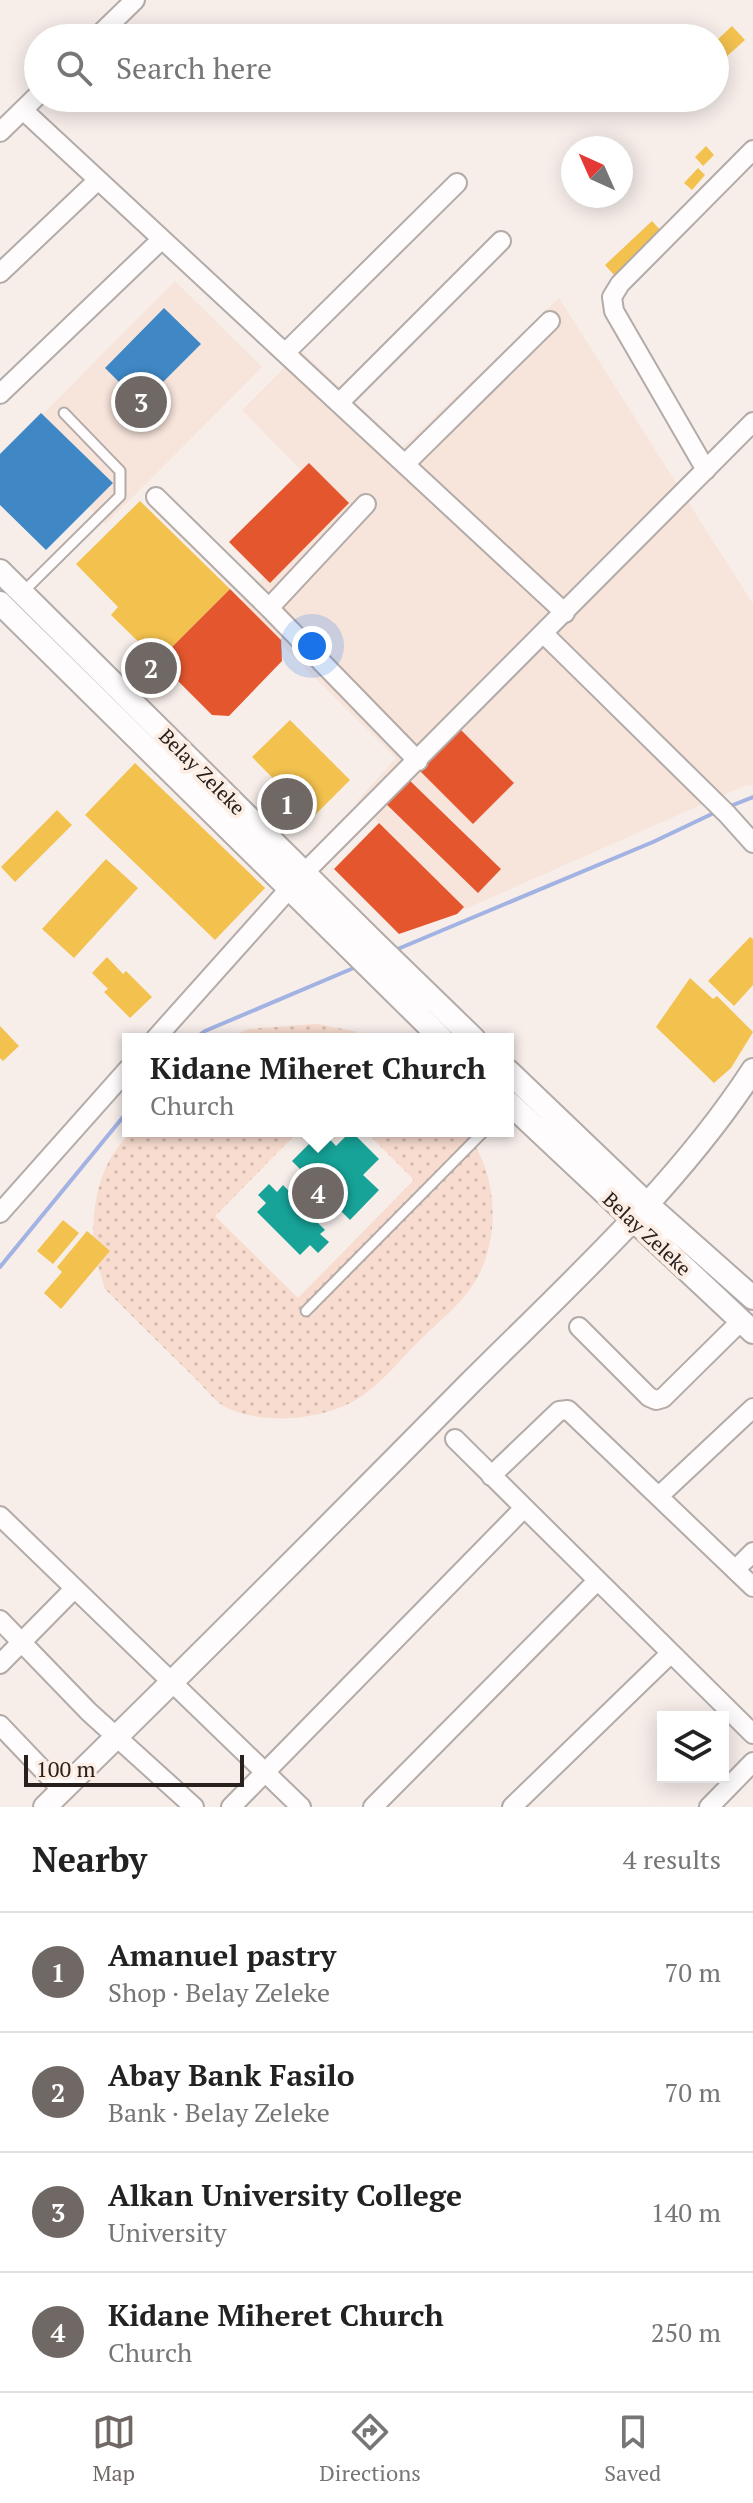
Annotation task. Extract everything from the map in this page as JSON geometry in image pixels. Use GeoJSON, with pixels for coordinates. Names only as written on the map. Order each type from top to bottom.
{"type":"FeatureCollection","features":[{"type":"Feature","properties":{"kind":"street"},"geometry":{"type":"LineString","coordinates":[[110,24],[135,0]]}},
{"type":"Feature","properties":{"kind":"street"},"geometry":{"type":"LineString","coordinates":[[0,132],[23,110]]}},
{"type":"Feature","properties":{"kind":"street"},"geometry":{"type":"LineString","coordinates":[[25,112],[565,613]]}},
{"type":"Feature","properties":{"kind":"street"},"geometry":{"type":"LineString","coordinates":[[706,470],[614,311],[612,297],[620,284],[753,150]]}},
{"type":"Feature","properties":{"kind":"street"},"geometry":{"type":"LineString","coordinates":[[0,273],[98,180]]}},
{"type":"Feature","properties":{"kind":"street"},"geometry":{"type":"LineString","coordinates":[[285,353],[457,183]]}},
{"type":"Feature","properties":{"kind":"street"},"geometry":{"type":"LineString","coordinates":[[0,394],[162,239]]}},
{"type":"Feature","properties":{"kind":"street"},"geometry":{"type":"LineString","coordinates":[[339,403],[501,241]]}},
{"type":"Feature","properties":{"kind":"street"},"geometry":{"type":"LineString","coordinates":[[405,464],[550,321]]}},
{"type":"Feature","properties":{"kind":"street"},"geometry":{"type":"LineString","coordinates":[[160,1033],[296,881],[753,422]]}},
{"type":"Feature","properties":{"kind":"street"},"geometry":{"type":"LineString","coordinates":[[156,497],[418,761]]}},
{"type":"Feature","properties":{"kind":"street"},"geometry":{"type":"LineString","coordinates":[[269,608],[366,504]]}},
{"type":"Feature","properties":{"kind":"street","name":"Belay Zeleke"},"geometry":{"type":"LineString","coordinates":[[0,571],[7,603],[296,881],[372,940],[468,1033]]}},
{"type":"Feature","properties":{"kind":"street"},"geometry":{"type":"LineString","coordinates":[[544,634],[753,843]]}},
{"type":"Feature","properties":{"kind":"street","name":"Belay Zeleke"},"geometry":{"type":"LineString","coordinates":[[296,881],[353,953],[436,1033]]}},
{"type":"Feature","properties":{"kind":"street"},"geometry":{"type":"LineString","coordinates":[[45,1807],[639,1212],[714,1123],[753,1070]]}},
{"type":"Feature","properties":{"kind":"street"},"geometry":{"type":"LineString","coordinates":[[3,1204],[122,1075]]}},
{"type":"Feature","properties":{"kind":"street","name":"Belay Zeleke"},"geometry":{"type":"LineString","coordinates":[[514,1077],[747,1326]]}},
{"type":"Feature","properties":{"kind":"street","name":"Belay Zeleke"},"geometry":{"type":"LineString","coordinates":[[514,1108],[639,1212],[753,1298]]}},
{"type":"Feature","properties":{"kind":"street"},"geometry":{"type":"LineString","coordinates":[[579,1327],[649,1397],[656,1400],[663,1398],[747,1326]]}},
{"type":"Feature","properties":{"kind":"street"},"geometry":{"type":"LineString","coordinates":[[659,1496],[753,1408]]}},
{"type":"Feature","properties":{"kind":"street"},"geometry":{"type":"LineString","coordinates":[[491,1476],[564,1409],[753,1587]]}},
{"type":"Feature","properties":{"kind":"street"},"geometry":{"type":"LineString","coordinates":[[455,1439],[753,1734]]}},
{"type":"Feature","properties":{"kind":"street"},"geometry":{"type":"LineString","coordinates":[[231,1807],[524,1508]]}},
{"type":"Feature","properties":{"kind":"street"},"geometry":{"type":"LineString","coordinates":[[0,1516],[301,1807]]}},
{"type":"Feature","properties":{"kind":"street"},"geometry":{"type":"LineString","coordinates":[[735,1570],[753,1552]]}},
{"type":"Feature","properties":{"kind":"street"},"geometry":{"type":"LineString","coordinates":[[373,1807],[597,1581]]}},
{"type":"Feature","properties":{"kind":"street"},"geometry":{"type":"LineString","coordinates":[[0,1664],[74,1589]]}},
{"type":"Feature","properties":{"kind":"street"},"geometry":{"type":"LineString","coordinates":[[0,1620],[89,1712],[194,1807]]}},
{"type":"Feature","properties":{"kind":"street"},"geometry":{"type":"LineString","coordinates":[[512,1807],[671,1653]]}},
{"type":"Feature","properties":{"kind":"street"},"geometry":{"type":"LineString","coordinates":[[0,1725],[62,1790]]}},
{"type":"Feature","properties":{"kind":"street"},"geometry":{"type":"LineString","coordinates":[[715,1805],[753,1762]]}},
{"type":"Feature","properties":{"kind":"lane"},"geometry":{"type":"LineString","coordinates":[[7,603],[120,496],[120,471],[64,413]]}},
{"type":"Feature","properties":{"kind":"lane"},"geometry":{"type":"LineString","coordinates":[[306,1311],[478,1137]]}},
{"type":"Feature","properties":{"kind":"shaded area"},"geometry":{"type":"Polygon","coordinates":[[[175,281],[262,367],[106,524],[19,438],[175,281]]]}},
{"type":"Feature","properties":{"kind":"shaded area"},"geometry":{"type":"Polygon","coordinates":[[[559,298],[753,604],[753,785],[744,786],[465,909],[357,801],[396,758],[239,603],[335,505],[242,410],[301,351],[403,447],[559,298]]]}},
{"type":"Feature","properties":{"kind":"shaded area"},"geometry":{"type":"Polygon","coordinates":[[[317,1024],[358,1033],[240,1033],[248,1029],[317,1024]]]}},
{"type":"Feature","properties":{"kind":"shaded area"},"geometry":{"type":"Polygon","coordinates":[[[126,1137],[293,1137],[215,1216],[298,1298],[414,1180],[371,1137],[469,1137],[484,1164],[489,1183],[492,1203],[490,1243],[476,1280],[457,1305],[366,1393],[352,1402],[317,1414],[279,1418],[242,1414],[214,1399],[105,1289],[98,1266],[110,1251],[93,1237],[95,1206],[101,1179],[126,1137]]]}},
{"type":"Feature","properties":{"kind":"building: Homes"},"geometry":{"type":"Polygon","coordinates":[[[732,26],[745,40],[729,54],[729,29],[732,26]]]}},
{"type":"Feature","properties":{"kind":"building: Homes"},"geometry":{"type":"Polygon","coordinates":[[[706,146],[714,155],[703,166],[695,157],[706,146]]]}},
{"type":"Feature","properties":{"kind":"building: Homes"},"geometry":{"type":"Polygon","coordinates":[[[698,168],[705,175],[692,190],[684,183],[698,168]]]}},
{"type":"Feature","properties":{"kind":"building: Homes"},"geometry":{"type":"Polygon","coordinates":[[[652,221],[663,233],[616,277],[605,265],[652,221]]]}},
{"type":"Feature","properties":{"kind":"building: Homes"},"geometry":{"type":"Polygon","coordinates":[[[140,501],[230,589],[158,661],[111,615],[118,607],[76,564],[140,501]]]}},
{"type":"Feature","properties":{"kind":"building: Homes"},"geometry":{"type":"Polygon","coordinates":[[[290,720],[350,780],[312,818],[252,757],[290,720]]]}},
{"type":"Feature","properties":{"kind":"building: Homes"},"geometry":{"type":"Polygon","coordinates":[[[135,763],[265,888],[215,940],[85,815],[135,763]]]}},
{"type":"Feature","properties":{"kind":"building: Homes"},"geometry":{"type":"Polygon","coordinates":[[[57,810],[72,825],[15,882],[1,867],[57,810]]]}},
{"type":"Feature","properties":{"kind":"building: Homes"},"geometry":{"type":"Polygon","coordinates":[[[106,859],[138,888],[74,958],[42,929],[106,859]]]}},
{"type":"Feature","properties":{"kind":"building: Homes"},"geometry":{"type":"Polygon","coordinates":[[[750,937],[753,939],[753,985],[734,1006],[708,981],[750,937]]]}},
{"type":"Feature","properties":{"kind":"building: Homes"},"geometry":{"type":"Polygon","coordinates":[[[107,957],[152,997],[130,1018],[104,992],[108,989],[92,973],[107,957]]]}},
{"type":"Feature","properties":{"kind":"building: Homes"},"geometry":{"type":"Polygon","coordinates":[[[690,978],[713,999],[717,996],[753,1032],[731,1068],[714,1083],[656,1027],[690,978]]]}},
{"type":"Feature","properties":{"kind":"building: Homes"},"geometry":{"type":"Polygon","coordinates":[[[0,1026],[19,1046],[3,1061],[0,1058],[0,1026]]]}},
{"type":"Feature","properties":{"kind":"building: Homes"},"geometry":{"type":"Polygon","coordinates":[[[63,1220],[79,1233],[53,1264],[37,1251],[63,1220]]]}},
{"type":"Feature","properties":{"kind":"building: Homes"},"geometry":{"type":"Polygon","coordinates":[[[87,1231],[110,1251],[61,1309],[44,1293],[62,1272],[57,1267],[87,1231]]]}},
{"type":"Feature","properties":{"kind":"building: Shops"},"geometry":{"type":"Polygon","coordinates":[[[309,463],[349,503],[270,583],[229,542],[309,463]]]}},
{"type":"Feature","properties":{"kind":"building: Shops"},"geometry":{"type":"Polygon","coordinates":[[[230,589],[281,640],[282,661],[229,716],[212,715],[158,661],[230,589]]]}},
{"type":"Feature","properties":{"kind":"building: Shops"},"geometry":{"type":"Polygon","coordinates":[[[456,725],[514,783],[473,824],[415,766],[456,725]]]}},
{"type":"Feature","properties":{"kind":"building: Shops"},"geometry":{"type":"Polygon","coordinates":[[[405,776],[501,869],[478,893],[382,800],[405,776]]]}},
{"type":"Feature","properties":{"kind":"building: Shops"},"geometry":{"type":"Polygon","coordinates":[[[379,823],[464,907],[457,914],[399,934],[334,869],[379,823]]]}},
{"type":"Feature","properties":{"kind":"building: Schools"},"geometry":{"type":"Polygon","coordinates":[[[164,308],[201,344],[141,404],[105,368],[164,308]]]}},
{"type":"Feature","properties":{"kind":"building: Schools"},"geometry":{"type":"Polygon","coordinates":[[[41,413],[113,483],[46,550],[0,505],[0,454],[41,413]]]}},
{"type":"Feature","properties":{"kind":"building: Public"},"geometry":{"type":"Polygon","coordinates":[[[316,1137],[328,1137],[336,1146],[345,1137],[357,1137],[379,1159],[363,1175],[379,1190],[350,1220],[334,1204],[317,1222],[325,1230],[320,1234],[329,1242],[318,1253],[310,1245],[300,1255],[257,1212],[266,1203],[258,1195],[269,1184],[277,1192],[283,1185],[289,1191],[306,1175],[292,1161],[316,1137]]]}},
{"type":"Feature","properties":{"kind":"waterway"},"geometry":{"type":"LineString","coordinates":[[728,807],[753,797]]}},
{"type":"Feature","properties":{"kind":"waterway"},"geometry":{"type":"LineString","coordinates":[[393,951],[653,842],[716,812]]}},
{"type":"Feature","properties":{"kind":"waterway"},"geometry":{"type":"LineString","coordinates":[[202,1033],[356,967]]}},
{"type":"Feature","properties":{"kind":"waterway"},"geometry":{"type":"LineString","coordinates":[[0,1267],[122,1118]]}},
{"type":"Feature","properties":{"kind":"place","name":"Alkan University College"},"geometry":{"type":"Point","coordinates":[141,402]}},
{"type":"Feature","properties":{"kind":"place","name":"Abay Bank Fasilo"},"geometry":{"type":"Point","coordinates":[151,668]}},
{"type":"Feature","properties":{"kind":"place","name":"Amanuel pastry"},"geometry":{"type":"Point","coordinates":[287,804]}},
{"type":"Feature","properties":{"kind":"place","name":"Kidane Miheret Church"},"geometry":{"type":"Point","coordinates":[318,1193]}}]}
